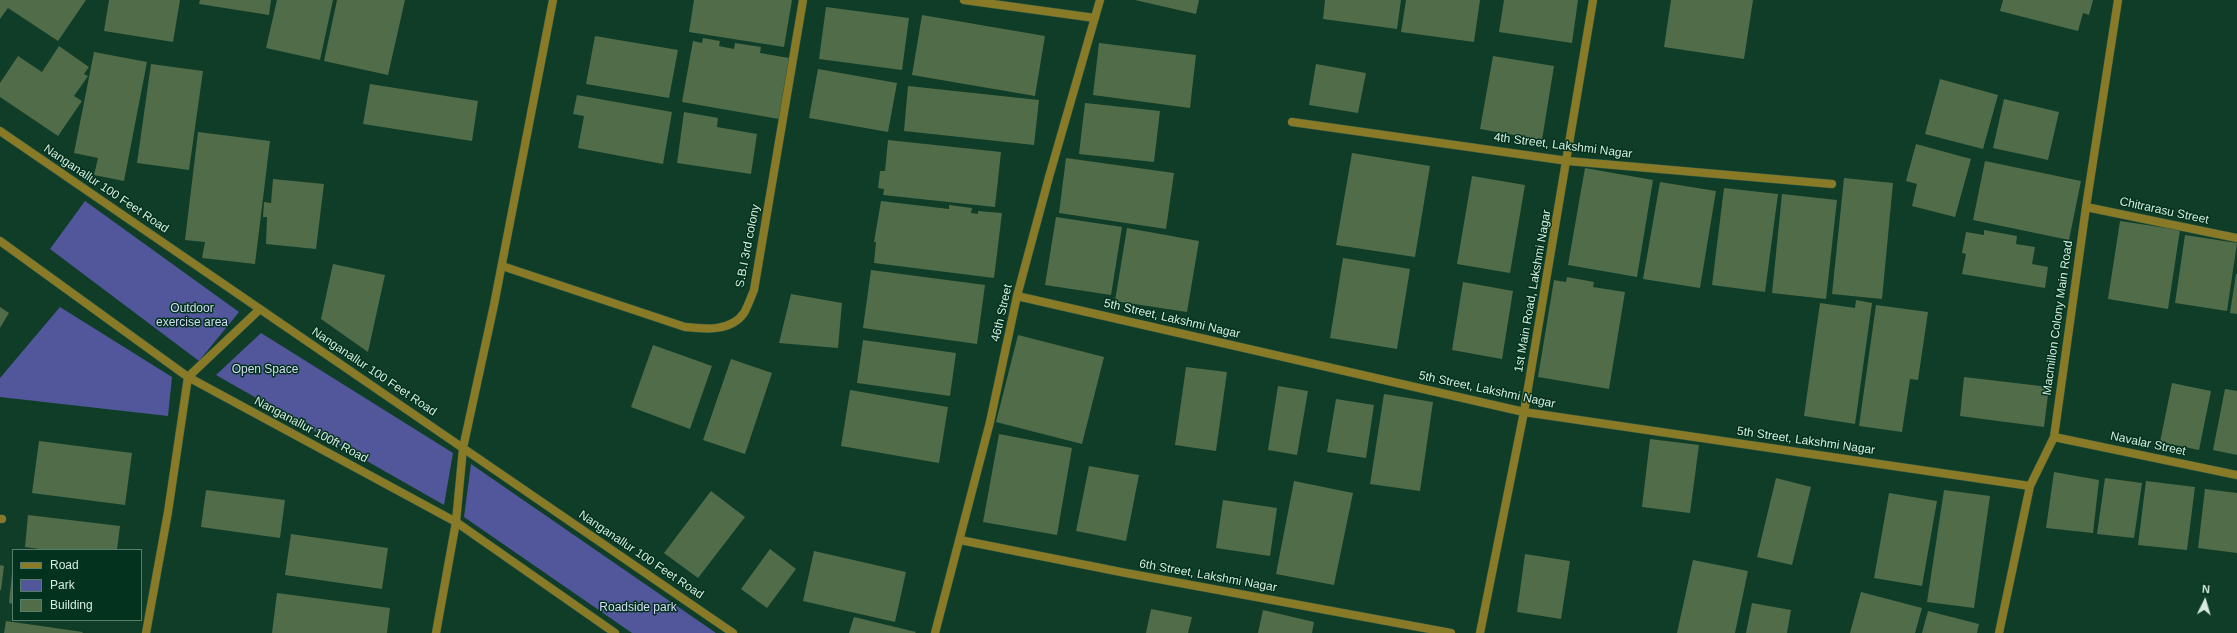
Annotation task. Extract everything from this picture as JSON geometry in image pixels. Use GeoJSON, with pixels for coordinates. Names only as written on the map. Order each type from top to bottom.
{"type":"FeatureCollection","features":[{"type":"Feature","properties":{"kind":"street"},"geometry":{"type":"LineString","coordinates":[[436,633],[456,522],[463,448],[502,266],[553,0]]}},
{"type":"Feature","properties":{"kind":"street","name":"S.B.I 3rd colony"},"geometry":{"type":"LineString","coordinates":[[502,266],[685,327],[708,329],[728,326],[743,314],[754,290],[803,0]]}},
{"type":"Feature","properties":{"kind":"street"},"geometry":{"type":"LineString","coordinates":[[964,0],[1095,18]]}},
{"type":"Feature","properties":{"kind":"street","name":"46th Street"},"geometry":{"type":"LineString","coordinates":[[935,633],[990,422],[1017,296],[1053,162],[1100,0]]}},
{"type":"Feature","properties":{"kind":"street","name":"1st Main Road, Lakshmi Nagar"},"geometry":{"type":"LineString","coordinates":[[1480,633],[1524,412],[1568,161],[1593,0]]}},
{"type":"Feature","properties":{"kind":"street","name":"Macmillon Colony Main Road"},"geometry":{"type":"LineString","coordinates":[[1999,633],[2030,486],[2054,437],[2086,207],[2118,0]]}},
{"type":"Feature","properties":{"kind":"street","name":"4th Street, Lakshmi Nagar"},"geometry":{"type":"LineString","coordinates":[[1292,122],[1568,161],[1832,184]]}},
{"type":"Feature","properties":{"kind":"street","name":"Nanganallur 100 Feet Road"},"geometry":{"type":"LineString","coordinates":[[0,131],[733,633]]}},
{"type":"Feature","properties":{"kind":"street","name":"Chitrarasu Street"},"geometry":{"type":"LineString","coordinates":[[2086,207],[2237,238]]}},
{"type":"Feature","properties":{"kind":"street","name":"Nanganallur 100ft Road"},"geometry":{"type":"LineString","coordinates":[[0,241],[188,377],[456,522],[615,633]]}},
{"type":"Feature","properties":{"kind":"street","name":"5th Street, Lakshmi Nagar"},"geometry":{"type":"LineString","coordinates":[[1017,296],[1524,412],[2030,486]]}},
{"type":"Feature","properties":{"kind":"street"},"geometry":{"type":"LineString","coordinates":[[146,633],[168,512],[188,377],[260,309]]}},
{"type":"Feature","properties":{"kind":"street","name":"Navalar Street"},"geometry":{"type":"LineString","coordinates":[[2054,437],[2237,475]]}},
{"type":"Feature","properties":{"kind":"street","name":"6th Street, Lakshmi Nagar"},"geometry":{"type":"LineString","coordinates":[[960,540],[1126,573],[1451,633]]}},
{"type":"Feature","properties":{"kind":"green space","name":"Outdoor exercise area"},"geometry":{"type":"Polygon","coordinates":[[[85,201],[239,312],[199,361],[50,249],[85,201]]]}},
{"type":"Feature","properties":{"kind":"green space"},"geometry":{"type":"Polygon","coordinates":[[[60,307],[172,377],[168,416],[0,397],[0,378],[60,307]]]}},
{"type":"Feature","properties":{"kind":"green space","name":"Open Space"},"geometry":{"type":"Polygon","coordinates":[[[261,333],[453,453],[444,505],[216,375],[261,333]]]}},
{"type":"Feature","properties":{"kind":"green space","name":"Roadside park"},"geometry":{"type":"Polygon","coordinates":[[[471,464],[716,633],[632,633],[464,517],[471,464]]]}},
{"type":"Feature","properties":{"kind":"building"},"geometry":{"type":"Polygon","coordinates":[[[0,0],[86,0],[58,41],[8,8],[0,19],[0,0]]]}},
{"type":"Feature","properties":{"kind":"building"},"geometry":{"type":"Polygon","coordinates":[[[109,0],[180,0],[173,42],[104,31],[109,0]]]}},
{"type":"Feature","properties":{"kind":"building"},"geometry":{"type":"Polygon","coordinates":[[[200,0],[271,0],[269,15],[199,4],[200,0]]]}},
{"type":"Feature","properties":{"kind":"building"},"geometry":{"type":"Polygon","coordinates":[[[277,0],[333,0],[320,60],[266,48],[277,0]]]}},
{"type":"Feature","properties":{"kind":"building"},"geometry":{"type":"Polygon","coordinates":[[[337,0],[405,0],[388,75],[324,61],[337,0]]]}},
{"type":"Feature","properties":{"kind":"building"},"geometry":{"type":"Polygon","coordinates":[[[694,0],[792,0],[784,47],[689,32],[694,0]]]}},
{"type":"Feature","properties":{"kind":"building"},"geometry":{"type":"Polygon","coordinates":[[[1135,0],[1199,0],[1196,14],[1135,0]]]}},
{"type":"Feature","properties":{"kind":"building"},"geometry":{"type":"Polygon","coordinates":[[[1325,0],[1401,0],[1397,29],[1323,19],[1325,0]]]}},
{"type":"Feature","properties":{"kind":"building"},"geometry":{"type":"Polygon","coordinates":[[[1406,0],[1480,0],[1474,42],[1401,32],[1406,0]]]}},
{"type":"Feature","properties":{"kind":"building"},"geometry":{"type":"Polygon","coordinates":[[[1504,0],[1578,0],[1572,43],[1499,32],[1504,0]]]}},
{"type":"Feature","properties":{"kind":"building"},"geometry":{"type":"Polygon","coordinates":[[[1671,0],[1753,0],[1744,59],[1664,47],[1671,0]]]}},
{"type":"Feature","properties":{"kind":"building"},"geometry":{"type":"Polygon","coordinates":[[[2003,0],[2093,0],[2089,15],[2083,13],[2078,31],[2000,11],[2003,0]]]}},
{"type":"Feature","properties":{"kind":"building"},"geometry":{"type":"Polygon","coordinates":[[[826,7],[909,18],[902,70],[819,59],[826,7]]]}},
{"type":"Feature","properties":{"kind":"building"},"geometry":{"type":"Polygon","coordinates":[[[922,15],[1045,36],[1035,96],[912,75],[922,15]]]}},
{"type":"Feature","properties":{"kind":"building"},"geometry":{"type":"Polygon","coordinates":[[[595,36],[678,50],[669,98],[586,84],[595,36]]]}},
{"type":"Feature","properties":{"kind":"building"},"geometry":{"type":"Polygon","coordinates":[[[703,38],[720,41],[719,46],[734,49],[735,43],[761,47],[760,53],[789,58],[779,119],[682,102],[693,41],[702,43],[703,38]]]}},
{"type":"Feature","properties":{"kind":"building"},"geometry":{"type":"Polygon","coordinates":[[[1099,43],[1196,55],[1190,108],[1093,95],[1099,43]]]}},
{"type":"Feature","properties":{"kind":"building"},"geometry":{"type":"Polygon","coordinates":[[[59,46],[89,67],[84,74],[88,76],[74,96],[82,101],[58,136],[0,97],[0,83],[18,56],[42,72],[59,46]]]}},
{"type":"Feature","properties":{"kind":"building"},"geometry":{"type":"Polygon","coordinates":[[[94,52],[147,62],[124,181],[94,175],[98,158],[74,153],[94,52]]]}},
{"type":"Feature","properties":{"kind":"building"},"geometry":{"type":"Polygon","coordinates":[[[1493,56],[1554,66],[1542,140],[1480,129],[1493,56]]]}},
{"type":"Feature","properties":{"kind":"building"},"geometry":{"type":"Polygon","coordinates":[[[151,64],[203,71],[189,170],[137,163],[151,64]]]}},
{"type":"Feature","properties":{"kind":"building"},"geometry":{"type":"Polygon","coordinates":[[[1316,64],[1366,73],[1358,113],[1309,105],[1316,64]]]}},
{"type":"Feature","properties":{"kind":"building"},"geometry":{"type":"Polygon","coordinates":[[[818,69],[897,83],[888,132],[809,118],[818,69]]]}},
{"type":"Feature","properties":{"kind":"building"},"geometry":{"type":"Polygon","coordinates":[[[1940,79],[1998,95],[1983,149],[1925,134],[1940,79]]]}},
{"type":"Feature","properties":{"kind":"building"},"geometry":{"type":"Polygon","coordinates":[[[370,84],[478,101],[472,141],[363,124],[370,84]]]}},
{"type":"Feature","properties":{"kind":"building"},"geometry":{"type":"Polygon","coordinates":[[[908,86],[1039,100],[1034,145],[904,131],[908,86]]]}},
{"type":"Feature","properties":{"kind":"building"},"geometry":{"type":"Polygon","coordinates":[[[577,95],[672,112],[663,164],[578,148],[584,116],[573,114],[577,95]]]}},
{"type":"Feature","properties":{"kind":"building"},"geometry":{"type":"Polygon","coordinates":[[[2004,99],[2059,112],[2048,160],[1993,148],[2004,99]]]}},
{"type":"Feature","properties":{"kind":"building"},"geometry":{"type":"Polygon","coordinates":[[[1085,103],[1160,111],[1154,162],[1079,154],[1085,103]]]}},
{"type":"Feature","properties":{"kind":"building"},"geometry":{"type":"Polygon","coordinates":[[[684,112],[718,118],[717,127],[757,134],[751,174],[677,163],[684,112]]]}},
{"type":"Feature","properties":{"kind":"building"},"geometry":{"type":"Polygon","coordinates":[[[198,132],[270,141],[255,264],[202,258],[205,242],[185,240],[198,132]]]}},
{"type":"Feature","properties":{"kind":"building"},"geometry":{"type":"Polygon","coordinates":[[[888,140],[1001,152],[995,207],[883,195],[884,189],[878,188],[880,171],[885,171],[888,140]]]}},
{"type":"Feature","properties":{"kind":"building"},"geometry":{"type":"Polygon","coordinates":[[[1916,144],[1971,159],[1955,217],[1912,206],[1917,184],[1906,181],[1916,144]]]}},
{"type":"Feature","properties":{"kind":"building"},"geometry":{"type":"Polygon","coordinates":[[[1352,153],[1430,166],[1415,257],[1336,245],[1352,153]]]}},
{"type":"Feature","properties":{"kind":"building"},"geometry":{"type":"Polygon","coordinates":[[[1066,158],[1174,173],[1166,229],[1059,213],[1066,158]]]}},
{"type":"Feature","properties":{"kind":"building"},"geometry":{"type":"Polygon","coordinates":[[[1985,161],[2081,181],[2069,240],[1973,220],[1985,161]]]}},
{"type":"Feature","properties":{"kind":"building"},"geometry":{"type":"Polygon","coordinates":[[[1585,168],[1653,180],[1637,277],[1568,265],[1585,168]]]}},
{"type":"Feature","properties":{"kind":"building"},"geometry":{"type":"Polygon","coordinates":[[[1472,176],[1525,185],[1510,273],[1457,264],[1472,176]]]}},
{"type":"Feature","properties":{"kind":"building"},"geometry":{"type":"Polygon","coordinates":[[[1844,178],[1893,183],[1882,299],[1832,294],[1844,178]]]}},
{"type":"Feature","properties":{"kind":"building"},"geometry":{"type":"Polygon","coordinates":[[[273,179],[324,184],[316,249],[266,244],[267,217],[263,217],[264,202],[271,203],[273,179]]]}},
{"type":"Feature","properties":{"kind":"building"},"geometry":{"type":"Polygon","coordinates":[[[1660,182],[1716,191],[1700,288],[1643,279],[1660,182]]]}},
{"type":"Feature","properties":{"kind":"building"},"geometry":{"type":"Polygon","coordinates":[[[1724,188],[1778,194],[1765,292],[1712,285],[1724,188]]]}},
{"type":"Feature","properties":{"kind":"building"},"geometry":{"type":"Polygon","coordinates":[[[1782,194],[1837,200],[1826,299],[1772,293],[1782,194]]]}},
{"type":"Feature","properties":{"kind":"building"},"geometry":{"type":"Polygon","coordinates":[[[881,201],[949,209],[949,205],[972,208],[971,213],[978,214],[978,211],[1002,213],[994,278],[874,263],[876,242],[874,242],[881,201]]]}},
{"type":"Feature","properties":{"kind":"building"},"geometry":{"type":"Polygon","coordinates":[[[1056,217],[1122,227],[1111,295],[1045,285],[1056,217]]]}},
{"type":"Feature","properties":{"kind":"building"},"geometry":{"type":"Polygon","coordinates":[[[2120,221],[2180,230],[2168,309],[2108,299],[2120,221]]]}},
{"type":"Feature","properties":{"kind":"building"},"geometry":{"type":"Polygon","coordinates":[[[1127,228],[1199,241],[1187,312],[1115,301],[1127,228]]]}},
{"type":"Feature","properties":{"kind":"building"},"geometry":{"type":"Polygon","coordinates":[[[1984,230],[2017,236],[2016,244],[2035,247],[2032,264],[2048,267],[2045,288],[1962,274],[1966,254],[1962,253],[1966,232],[1984,235],[1984,230]]]}},
{"type":"Feature","properties":{"kind":"building"},"geometry":{"type":"Polygon","coordinates":[[[2185,235],[2237,243],[2227,311],[2175,303],[2185,235]]]}},
{"type":"Feature","properties":{"kind":"building"},"geometry":{"type":"Polygon","coordinates":[[[1343,258],[1410,269],[1397,349],[1330,338],[1343,258]]]}},
{"type":"Feature","properties":{"kind":"building"},"geometry":{"type":"Polygon","coordinates":[[[333,264],[385,275],[368,352],[321,319],[333,264]]]}},
{"type":"Feature","properties":{"kind":"building"},"geometry":{"type":"Polygon","coordinates":[[[871,270],[985,285],[977,344],[863,328],[871,270]]]}},
{"type":"Feature","properties":{"kind":"building"},"geometry":{"type":"Polygon","coordinates":[[[2237,274],[2237,314],[2230,313],[2237,274]]]}},
{"type":"Feature","properties":{"kind":"building"},"geometry":{"type":"Polygon","coordinates":[[[1567,277],[1594,282],[1593,287],[1625,292],[1609,389],[1538,377],[1554,280],[1566,282],[1567,277]]]}},
{"type":"Feature","properties":{"kind":"building"},"geometry":{"type":"Polygon","coordinates":[[[1463,282],[1513,291],[1502,359],[1452,350],[1463,282]]]}},
{"type":"Feature","properties":{"kind":"building"},"geometry":{"type":"Polygon","coordinates":[[[791,294],[842,303],[838,348],[779,343],[791,294]]]}},
{"type":"Feature","properties":{"kind":"building"},"geometry":{"type":"Polygon","coordinates":[[[1856,300],[1872,303],[1855,424],[1804,416],[1820,303],[1855,308],[1856,300]]]}},
{"type":"Feature","properties":{"kind":"building"},"geometry":{"type":"Polygon","coordinates":[[[1876,305],[1928,312],[1918,380],[1910,379],[1902,432],[1859,426],[1876,305]]]}},
{"type":"Feature","properties":{"kind":"building"},"geometry":{"type":"Polygon","coordinates":[[[0,307],[9,313],[0,328],[0,307]]]}},
{"type":"Feature","properties":{"kind":"building"},"geometry":{"type":"Polygon","coordinates":[[[1018,335],[1104,357],[1082,444],[996,422],[1018,335]]]}},
{"type":"Feature","properties":{"kind":"building"},"geometry":{"type":"Polygon","coordinates":[[[863,340],[956,353],[950,396],[857,383],[863,340]]]}},
{"type":"Feature","properties":{"kind":"building"},"geometry":{"type":"Polygon","coordinates":[[[653,345],[712,366],[690,429],[631,407],[653,345]]]}},
{"type":"Feature","properties":{"kind":"building"},"geometry":{"type":"Polygon","coordinates":[[[731,359],[772,373],[745,454],[703,440],[731,359]]]}},
{"type":"Feature","properties":{"kind":"building"},"geometry":{"type":"Polygon","coordinates":[[[1186,367],[1227,372],[1216,451],[1175,445],[1186,367]]]}},
{"type":"Feature","properties":{"kind":"building"},"geometry":{"type":"Polygon","coordinates":[[[1964,377],[2049,387],[2044,427],[1960,416],[1964,377]]]}},
{"type":"Feature","properties":{"kind":"building"},"geometry":{"type":"Polygon","coordinates":[[[2172,383],[2211,391],[2199,450],[2160,442],[2172,383]]]}},
{"type":"Feature","properties":{"kind":"building"},"geometry":{"type":"Polygon","coordinates":[[[1278,386],[1308,391],[1297,455],[1268,450],[1278,386]]]}},
{"type":"Feature","properties":{"kind":"building"},"geometry":{"type":"Polygon","coordinates":[[[2225,389],[2237,391],[2237,455],[2213,450],[2225,389]]]}},
{"type":"Feature","properties":{"kind":"building"},"geometry":{"type":"Polygon","coordinates":[[[850,390],[948,407],[939,463],[841,446],[850,390]]]}},
{"type":"Feature","properties":{"kind":"building"},"geometry":{"type":"Polygon","coordinates":[[[1384,394],[1433,402],[1420,491],[1370,484],[1384,394]]]}},
{"type":"Feature","properties":{"kind":"building"},"geometry":{"type":"Polygon","coordinates":[[[1336,399],[1374,405],[1366,458],[1327,452],[1336,399]]]}},
{"type":"Feature","properties":{"kind":"building"},"geometry":{"type":"Polygon","coordinates":[[[999,434],[1072,448],[1057,535],[983,522],[999,434]]]}},
{"type":"Feature","properties":{"kind":"building"},"geometry":{"type":"Polygon","coordinates":[[[1650,439],[1699,445],[1690,513],[1642,507],[1650,439]]]}},
{"type":"Feature","properties":{"kind":"building"},"geometry":{"type":"Polygon","coordinates":[[[39,441],[132,453],[125,505],[32,493],[39,441]]]}},
{"type":"Feature","properties":{"kind":"building"},"geometry":{"type":"Polygon","coordinates":[[[1089,466],[1139,475],[1126,541],[1076,531],[1089,466]]]}},
{"type":"Feature","properties":{"kind":"building"},"geometry":{"type":"Polygon","coordinates":[[[2054,472],[2099,480],[2093,533],[2046,528],[2054,472]]]}},
{"type":"Feature","properties":{"kind":"building"},"geometry":{"type":"Polygon","coordinates":[[[1776,478],[1811,487],[1792,565],[1757,557],[1776,478]]]}},
{"type":"Feature","properties":{"kind":"building"},"geometry":{"type":"Polygon","coordinates":[[[2105,478],[2142,483],[2134,538],[2097,534],[2105,478]]]}},
{"type":"Feature","properties":{"kind":"building"},"geometry":{"type":"Polygon","coordinates":[[[1294,481],[1353,493],[1334,585],[1276,574],[1294,481]]]}},
{"type":"Feature","properties":{"kind":"building"},"geometry":{"type":"Polygon","coordinates":[[[2146,481],[2195,487],[2187,550],[2138,545],[2146,481]]]}},
{"type":"Feature","properties":{"kind":"building"},"geometry":{"type":"Polygon","coordinates":[[[2205,489],[2237,493],[2237,553],[2198,548],[2205,489]]]}},
{"type":"Feature","properties":{"kind":"building"},"geometry":{"type":"Polygon","coordinates":[[[206,490],[285,500],[280,538],[201,527],[206,490]]]}},
{"type":"Feature","properties":{"kind":"building"},"geometry":{"type":"Polygon","coordinates":[[[1944,490],[1990,496],[1974,608],[1927,602],[1944,490]]]}},
{"type":"Feature","properties":{"kind":"building"},"geometry":{"type":"Polygon","coordinates":[[[711,491],[745,517],[698,578],[664,553],[711,491]]]}},
{"type":"Feature","properties":{"kind":"building"},"geometry":{"type":"Polygon","coordinates":[[[1889,493],[1937,501],[1922,586],[1874,578],[1889,493]]]}},
{"type":"Feature","properties":{"kind":"building"},"geometry":{"type":"Polygon","coordinates":[[[1223,500],[1277,508],[1270,556],[1216,548],[1223,500]]]}},
{"type":"Feature","properties":{"kind":"building"},"geometry":{"type":"Polygon","coordinates":[[[28,515],[120,526],[117,549],[40,549],[25,547],[28,515]]]}},
{"type":"Feature","properties":{"kind":"building"},"geometry":{"type":"Polygon","coordinates":[[[291,534],[388,548],[382,589],[285,575],[291,534]]]}},
{"type":"Feature","properties":{"kind":"building"},"geometry":{"type":"Polygon","coordinates":[[[770,549],[796,569],[767,608],[741,589],[770,549]]]}},
{"type":"Feature","properties":{"kind":"building"},"geometry":{"type":"Polygon","coordinates":[[[814,551],[906,572],[895,622],[803,601],[814,551]]]}},
{"type":"Feature","properties":{"kind":"building"},"geometry":{"type":"Polygon","coordinates":[[[1525,554],[1570,561],[1561,619],[1517,612],[1525,554]]]}},
{"type":"Feature","properties":{"kind":"building"},"geometry":{"type":"Polygon","coordinates":[[[1693,560],[1748,571],[1735,633],[1677,633],[1693,560]]]}},
{"type":"Feature","properties":{"kind":"building"},"geometry":{"type":"Polygon","coordinates":[[[0,565],[4,566],[1,590],[0,590],[0,565]]]}},
{"type":"Feature","properties":{"kind":"building"},"geometry":{"type":"Polygon","coordinates":[[[12,573],[12,604],[9,603],[12,573]]]}},
{"type":"Feature","properties":{"kind":"building"},"geometry":{"type":"Polygon","coordinates":[[[1861,592],[1922,608],[1915,633],[1850,633],[1861,592]]]}},
{"type":"Feature","properties":{"kind":"building"},"geometry":{"type":"Polygon","coordinates":[[[277,593],[390,608],[387,633],[272,633],[277,593]]]}},
{"type":"Feature","properties":{"kind":"building"},"geometry":{"type":"Polygon","coordinates":[[[1752,603],[1791,610],[1787,633],[1746,633],[1752,603]]]}},
{"type":"Feature","properties":{"kind":"building"},"geometry":{"type":"Polygon","coordinates":[[[1151,609],[1192,617],[1188,633],[1146,633],[1151,609]]]}},
{"type":"Feature","properties":{"kind":"building"},"geometry":{"type":"Polygon","coordinates":[[[1263,610],[1314,622],[1312,633],[1258,633],[1263,610]]]}},
{"type":"Feature","properties":{"kind":"building"},"geometry":{"type":"Polygon","coordinates":[[[1928,611],[1979,624],[1977,633],[1922,633],[1928,611]]]}},
{"type":"Feature","properties":{"kind":"building"},"geometry":{"type":"Polygon","coordinates":[[[854,617],[916,632],[849,633],[854,617]]]}},
{"type":"Feature","properties":{"kind":"building"},"geometry":{"type":"Polygon","coordinates":[[[6,621],[83,632],[4,633],[6,621]]]}}]}
